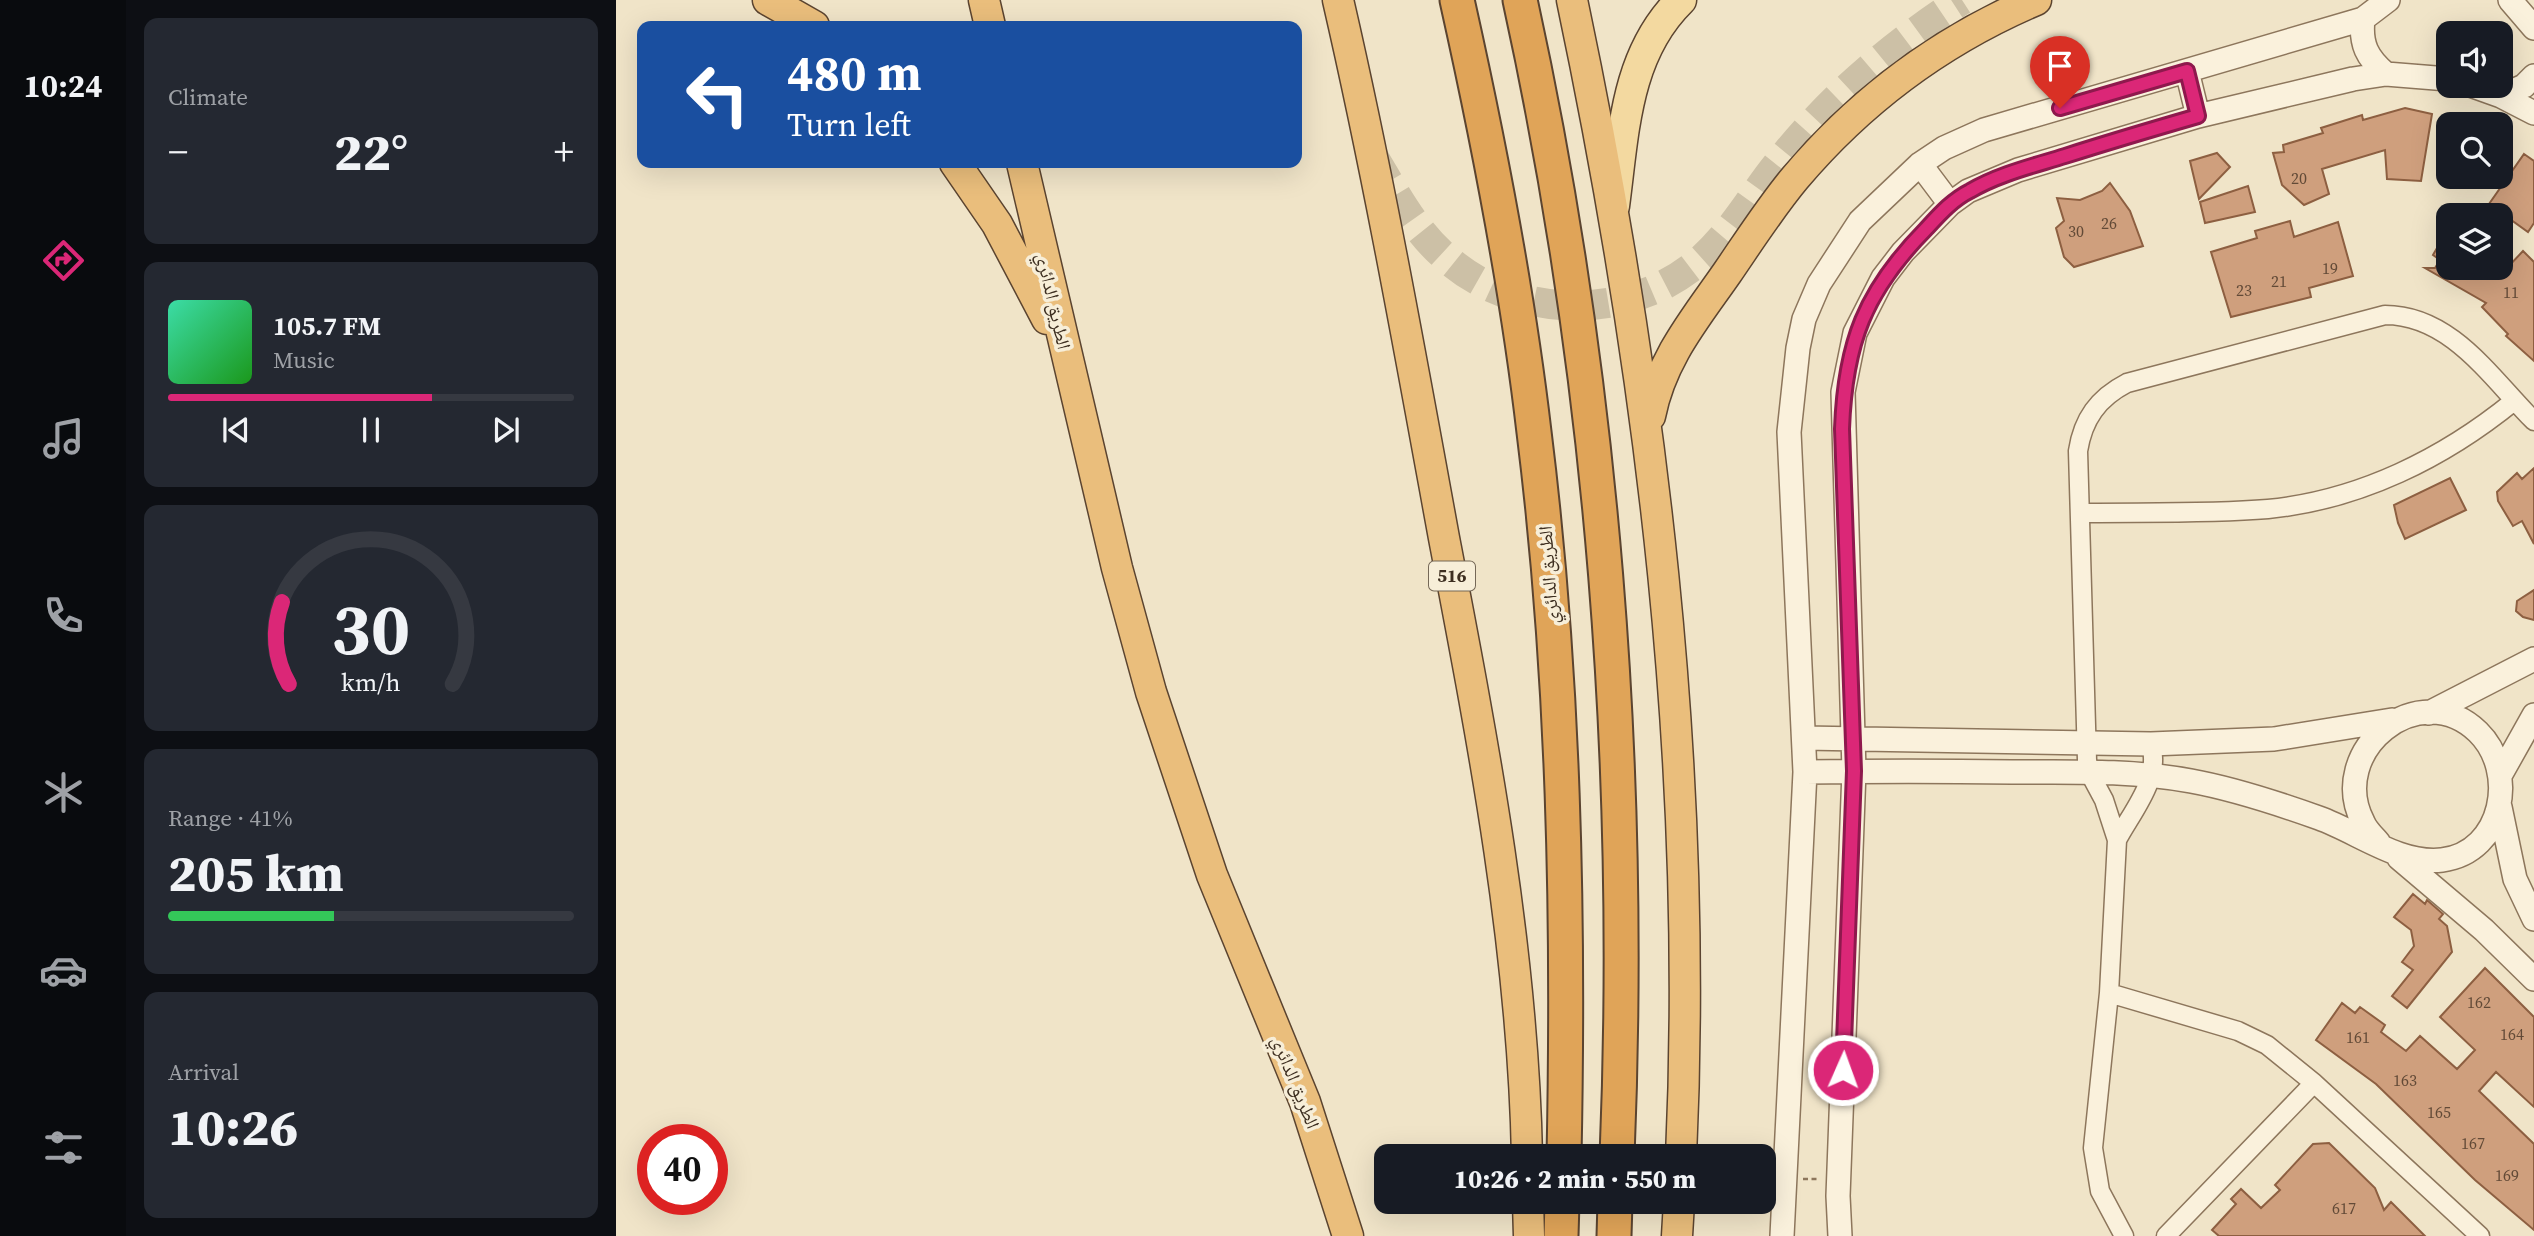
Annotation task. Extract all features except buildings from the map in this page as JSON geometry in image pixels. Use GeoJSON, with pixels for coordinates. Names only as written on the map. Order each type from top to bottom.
{"type":"FeatureCollection","features":[{"type":"Feature","properties":{"kind":"highway"},"geometry":{"type":"LineString","coordinates":[[768,0],[805,21]]}},
{"type":"Feature","properties":{"kind":"highway"},"geometry":{"type":"LineString","coordinates":[[984,0],[989,21]]}},
{"type":"Feature","properties":{"kind":"highway","name":"516"},"geometry":{"type":"LineString","coordinates":[[1338,0],[1392,255],[1492,805],[1517,1002],[1526,1144]]}},
{"type":"Feature","properties":{"kind":"highway","name":"الطريق الدائري"},"geometry":{"type":"LineString","coordinates":[[1457,0],[1513,281],[1543,509],[1555,663],[1563,864],[1564,1144]]}},
{"type":"Feature","properties":{"kind":"highway"},"geometry":{"type":"LineString","coordinates":[[1520,0],[1545,121],[1573,291],[1603,556],[1614,713],[1620,859],[1617,1144]]}},
{"type":"Feature","properties":{"kind":"highway"},"geometry":{"type":"LineString","coordinates":[[1572,0],[1613,209],[1647,430],[1664,573],[1678,762],[1684,951],[1681,1144]]}},
{"type":"Feature","properties":{"kind":"highway"},"geometry":{"type":"LineString","coordinates":[[1647,430],[1658,386],[1688,324],[1771,209],[1817,152],[1870,102],[1927,58],[1990,21],[2036,0]]}},
{"type":"Feature","properties":{"kind":"highway"},"geometry":{"type":"LineString","coordinates":[[958,168],[997,225],[1068,358]]}},
{"type":"Feature","properties":{"kind":"highway","name":"الطريق الدائري"},"geometry":{"type":"LineString","coordinates":[[1023,168],[1117,568],[1170,753],[1235,935],[1305,1102],[1348,1236]]}},
{"type":"Feature","properties":{"kind":"highway"},"geometry":{"type":"LineString","coordinates":[[1528,1214],[1529,1236]]}},
{"type":"Feature","properties":{"kind":"highway"},"geometry":{"type":"LineString","coordinates":[[1561,1236],[1562,1214]]}},
{"type":"Feature","properties":{"kind":"highway"},"geometry":{"type":"LineString","coordinates":[[1614,1236],[1615,1214]]}},
{"type":"Feature","properties":{"kind":"highway"},"geometry":{"type":"LineString","coordinates":[[1677,1236],[1678,1214]]}},
{"type":"Feature","properties":{"kind":"main road"},"geometry":{"type":"LineString","coordinates":[[1613,209],[1633,80],[1648,43],[1681,0]]}},
{"type":"Feature","properties":{"kind":"street"},"geometry":{"type":"LineString","coordinates":[[1782,1236],[1805,772],[1789,432],[1798,348],[1804,319],[1819,284],[1860,221],[1920,164],[1944,148],[1984,130],[2363,19],[2388,0]]}},
{"type":"Feature","properties":{"kind":"street"},"geometry":{"type":"LineString","coordinates":[[2363,19],[2361,35],[2365,50],[2373,64],[2386,74]]}},
{"type":"Feature","properties":{"kind":"street"},"geometry":{"type":"LineString","coordinates":[[2187,71],[2198,116]]}},
{"type":"Feature","properties":{"kind":"street"},"geometry":{"type":"LineString","coordinates":[[1840,1236],[1839,1178],[1854,771],[1843,392],[1855,333],[1867,304],[1903,252],[1950,205],[1968,191],[2018,170],[2198,116],[2386,74],[2436,78]]}},
{"type":"Feature","properties":{"kind":"street"},"geometry":{"type":"LineString","coordinates":[[2513,91],[2524,86],[2534,76]]}},
{"type":"Feature","properties":{"kind":"street"},"geometry":{"type":"LineString","coordinates":[[2505,98],[2534,113]]}},
{"type":"Feature","properties":{"kind":"street"},"geometry":{"type":"LineString","coordinates":[[1920,164],[1950,205]]}},
{"type":"Feature","properties":{"kind":"street"},"geometry":{"type":"LineString","coordinates":[[2124,1236],[2100,1191],[2093,1149],[2109,993],[2117,840],[2106,806],[2089,772],[2078,451],[2080,436],[2092,410],[2114,390],[2141,379],[2369,318],[2402,314],[2434,325],[2448,334],[2534,421]]}},
{"type":"Feature","properties":{"kind":"street"},"geometry":{"type":"LineString","coordinates":[[2081,513],[2241,510],[2309,503],[2394,476],[2437,455],[2478,430],[2514,401]]}},
{"type":"Feature","properties":{"kind":"street"},"geometry":{"type":"LineString","coordinates":[[1804,738],[1853,741],[2088,741],[2151,744],[2274,739],[2429,713],[2534,659]]}},
{"type":"Feature","properties":{"kind":"street"},"geometry":{"type":"LineString","coordinates":[[2429,713],[2454,717],[2476,731],[2493,750],[2501,774],[2500,807],[2515,879],[2523,901],[2534,919]]}},
{"type":"Feature","properties":{"kind":"street"},"geometry":{"type":"LineString","coordinates":[[2501,774],[2534,715]]}},
{"type":"Feature","properties":{"kind":"street"},"geometry":{"type":"LineString","coordinates":[[2402,718],[2380,731],[2364,750],[2355,774],[2355,799],[2363,823],[2386,848],[2484,930],[2534,979]]}},
{"type":"Feature","properties":{"kind":"street"},"geometry":{"type":"LineString","coordinates":[[2117,840],[2153,776],[2155,761],[2151,744]]}},
{"type":"Feature","properties":{"kind":"street"},"geometry":{"type":"LineString","coordinates":[[1805,772],[2089,772],[2153,776],[2233,790],[2321,819],[2419,861],[2445,860],[2469,849],[2488,831],[2500,807]]}},
{"type":"Feature","properties":{"kind":"street"},"geometry":{"type":"LineString","coordinates":[[2109,993],[2238,1031],[2267,1045],[2314,1083],[2480,1236]]}},
{"type":"Feature","properties":{"kind":"street"},"geometry":{"type":"LineString","coordinates":[[2166,1236],[2314,1083]]}},
{"type":"Feature","properties":{"kind":"path"},"geometry":{"type":"LineString","coordinates":[[1786,1179],[1839,1178]]}},
{"type":"Feature","properties":{"kind":"tunnel"},"geometry":{"type":"LineString","coordinates":[[1373,156],[1422,233],[1443,255],[1470,276],[1501,292],[1568,306],[1603,304],[1636,296],[1668,283],[1697,263],[1731,227],[1770,174],[1820,115],[1888,53],[1962,0]]}},
{"type":"Feature","properties":{"kind":"route"},"geometry":{"type":"LineString","coordinates":[[1843,1070],[1854,771],[1842,429],[1843,392],[1855,333],[1867,304],[1903,252],[1950,205],[1968,191],[2018,170],[2198,116],[2187,71],[2060,108]]}}]}
